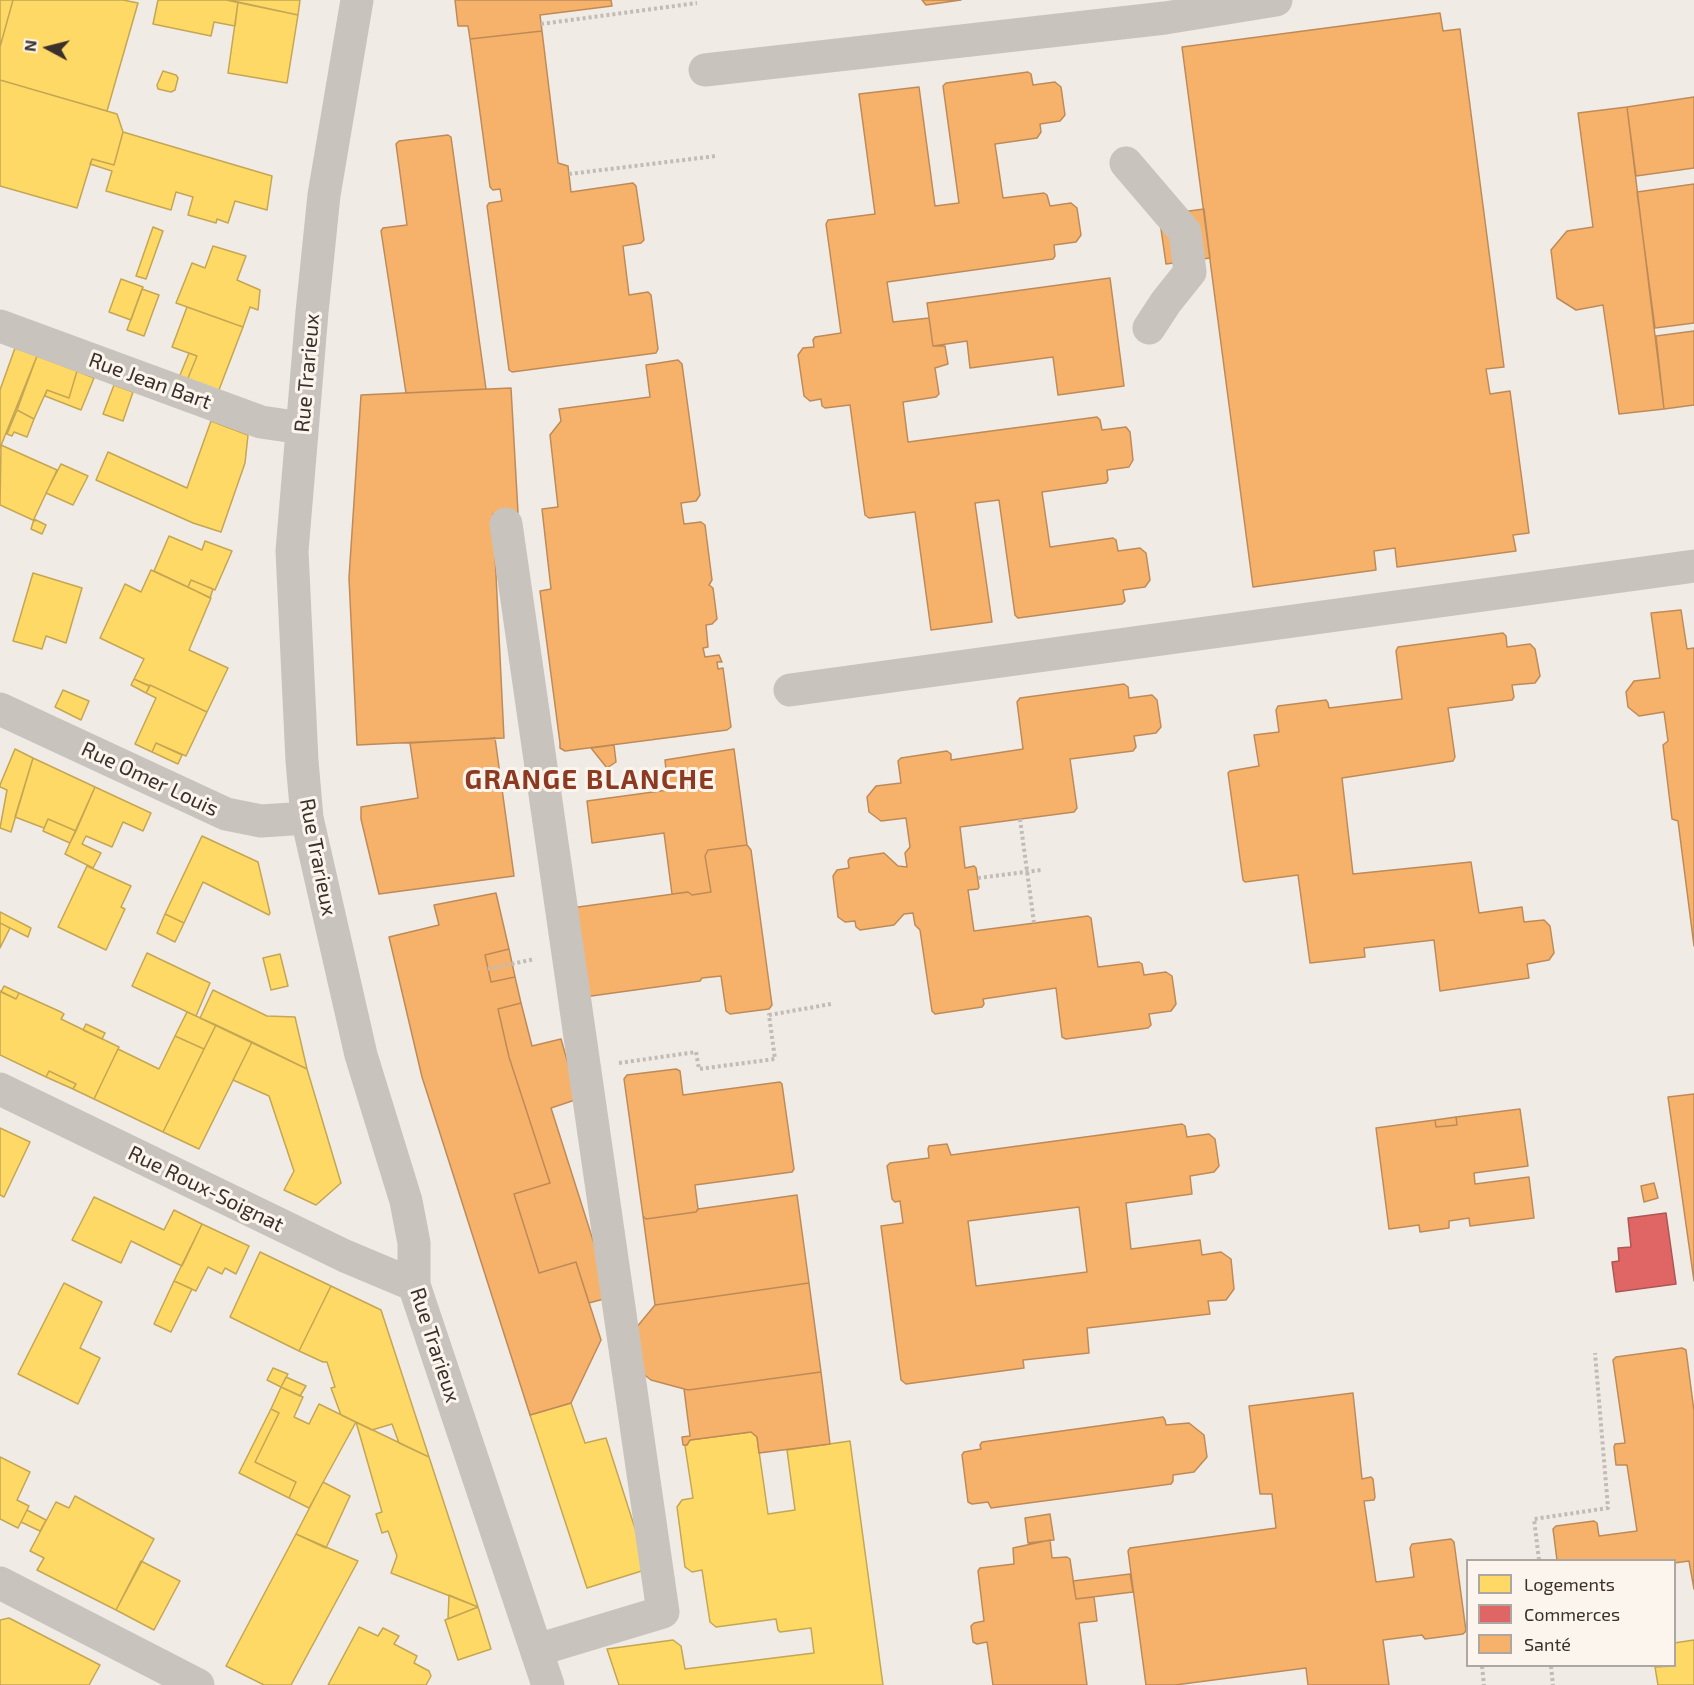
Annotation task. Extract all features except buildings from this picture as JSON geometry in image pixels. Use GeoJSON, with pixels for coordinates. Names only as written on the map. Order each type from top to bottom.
{"type":"FeatureCollection","features":[{"type":"Feature","properties":{"kind":"street","name":"Rue Trarieux"},"geometry":{"type":"LineString","coordinates":[[357,0],[324,195],[292,551],[307,819],[361,1055],[406,1202],[414,1243],[414,1286],[548,1685]]}},
{"type":"Feature","properties":{"kind":"street"},"geometry":{"type":"LineString","coordinates":[[705,70],[1107,25],[1276,0]]}},
{"type":"Feature","properties":{"kind":"street"},"geometry":{"type":"LineString","coordinates":[[1126,163],[1185,232],[1190,272],[1149,328]]}},
{"type":"Feature","properties":{"kind":"street","name":"Rue Jean Bart"},"geometry":{"type":"LineString","coordinates":[[0,326],[261,422],[302,428]]}},
{"type":"Feature","properties":{"kind":"street"},"geometry":{"type":"LineString","coordinates":[[506,524],[663,1612],[537,1650]]}},
{"type":"Feature","properties":{"kind":"street"},"geometry":{"type":"LineString","coordinates":[[790,690],[1694,566]]}},
{"type":"Feature","properties":{"kind":"street","name":"Rue Omer Louis"},"geometry":{"type":"LineString","coordinates":[[0,710],[226,814],[261,821],[307,819]]}},
{"type":"Feature","properties":{"kind":"street","name":"Rue Roux-Soignat"},"geometry":{"type":"LineString","coordinates":[[0,1089],[334,1251],[414,1286]]}},
{"type":"Feature","properties":{"kind":"street"},"geometry":{"type":"LineString","coordinates":[[0,1583],[198,1685]]}},
{"type":"Feature","properties":{"kind":"path"},"geometry":{"type":"LineString","coordinates":[[541,24],[697,3]]}},
{"type":"Feature","properties":{"kind":"path"},"geometry":{"type":"LineString","coordinates":[[569,174],[716,156]]}},
{"type":"Feature","properties":{"kind":"path"},"geometry":{"type":"LineString","coordinates":[[1020,819],[1034,923]]}},
{"type":"Feature","properties":{"kind":"path"},"geometry":{"type":"LineString","coordinates":[[978,878],[1041,870]]}},
{"type":"Feature","properties":{"kind":"path"},"geometry":{"type":"LineString","coordinates":[[488,969],[568,952]]}},
{"type":"Feature","properties":{"kind":"path"},"geometry":{"type":"LineString","coordinates":[[585,1068],[696,1052],[699,1069],[775,1059],[769,1015],[831,1004]]}},
{"type":"Feature","properties":{"kind":"path"},"geometry":{"type":"LineString","coordinates":[[1539,1559],[1534,1519],[1608,1508],[1595,1353]]}},
{"type":"Feature","properties":{"kind":"path"},"geometry":{"type":"LineString","coordinates":[[1482,1667],[1484,1685]]}},
{"type":"Feature","properties":{"kind":"path"},"geometry":{"type":"LineString","coordinates":[[1551,1667],[1553,1685]]}},
{"type":"Feature","properties":{"kind":"district","name":"GRANGE BLANCHE"},"geometry":{"type":"Point","coordinates":[590,780]}}]}
